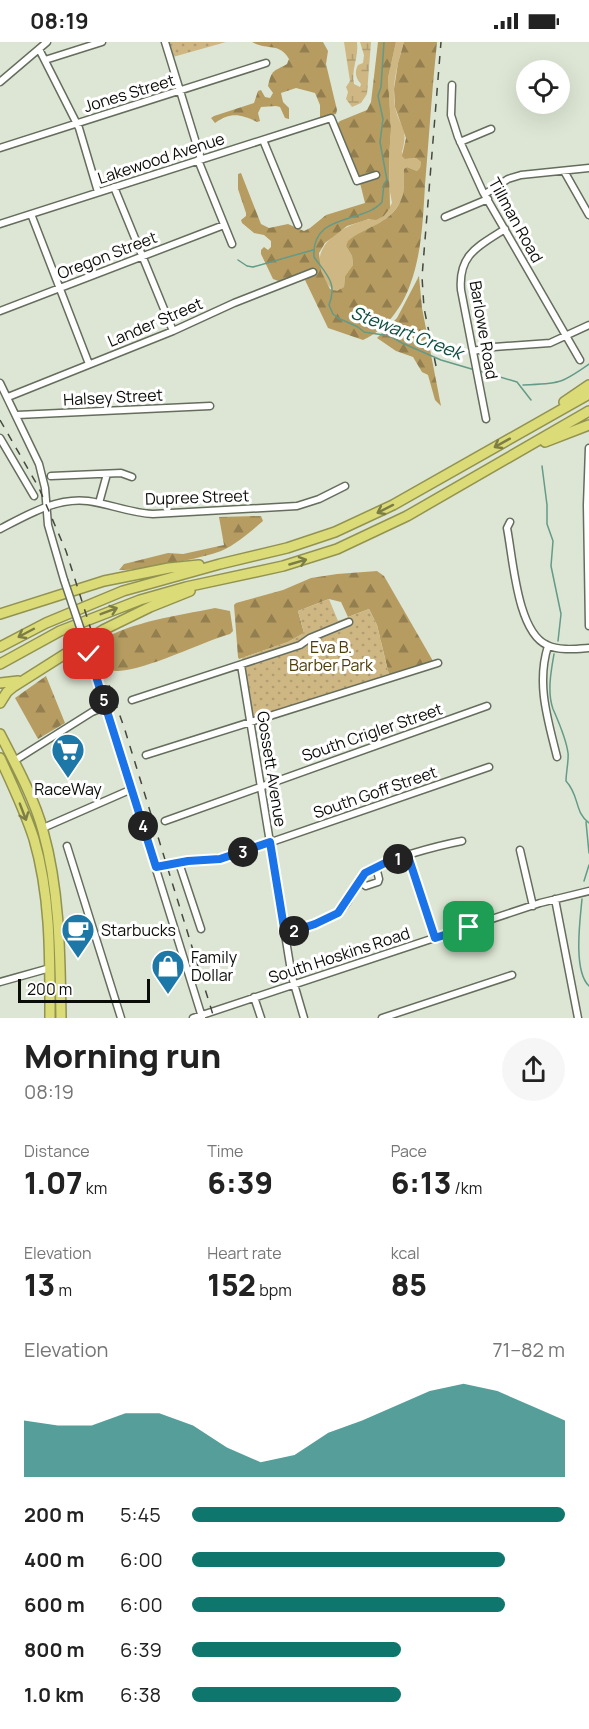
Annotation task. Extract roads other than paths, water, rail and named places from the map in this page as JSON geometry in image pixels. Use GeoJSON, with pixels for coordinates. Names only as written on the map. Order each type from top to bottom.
{"type":"FeatureCollection","features":[{"type":"Feature","properties":{"kind":"highway"},"geometry":{"type":"LineString","coordinates":[[528,429],[536,420],[589,385]]}},
{"type":"Feature","properties":{"kind":"highway"},"geometry":{"type":"LineString","coordinates":[[0,647],[46,623],[107,597],[219,564],[273,553],[327,535],[385,509],[589,394]]}},
{"type":"Feature","properties":{"kind":"highway"},"geometry":{"type":"LineString","coordinates":[[0,664],[60,631],[140,600],[212,581],[283,566],[337,549],[393,524],[589,411]]}},
{"type":"Feature","properties":{"kind":"highway"},"geometry":{"type":"LineString","coordinates":[[515,454],[589,424]]}},
{"type":"Feature","properties":{"kind":"highway"},"geometry":{"type":"LineString","coordinates":[[1,613],[118,577],[169,568],[219,564]]}},
{"type":"Feature","properties":{"kind":"highway"},"geometry":{"type":"LineString","coordinates":[[0,703],[7,692],[25,679],[103,630],[212,581]]}},
{"type":"Feature","properties":{"kind":"highway"},"geometry":{"type":"LineString","coordinates":[[0,683],[25,679]]}},
{"type":"Feature","properties":{"kind":"highway"},"geometry":{"type":"LineString","coordinates":[[0,734],[43,828],[59,916],[61,1018]]}},
{"type":"Feature","properties":{"kind":"highway"},"geometry":{"type":"LineString","coordinates":[[1,765],[33,835],[46,898],[50,1018]]}},
{"type":"Feature","properties":{"kind":"highway"},"geometry":{"type":"LineString","coordinates":[[33,835],[39,837],[54,885]]}},
{"type":"Feature","properties":{"kind":"street"},"geometry":{"type":"LineString","coordinates":[[0,82],[47,42]]}},
{"type":"Feature","properties":{"kind":"street"},"geometry":{"type":"LineString","coordinates":[[45,60],[102,42]]}},
{"type":"Feature","properties":{"kind":"street"},"geometry":{"type":"LineString","coordinates":[[165,42],[200,160],[232,244]]}},
{"type":"Feature","properties":{"kind":"street"},"geometry":{"type":"LineString","coordinates":[[39,49],[77,123],[98,192]]}},
{"type":"Feature","properties":{"kind":"street","name":"Jones Street"},"geometry":{"type":"LineString","coordinates":[[0,148],[266,63]]}},
{"type":"Feature","properties":{"kind":"street","name":"Tillman Road"},"geometry":{"type":"LineString","coordinates":[[452,86],[452,115],[460,142],[486,197],[580,360]]}},
{"type":"Feature","properties":{"kind":"street","name":"Lakewood Avenue"},"geometry":{"type":"LineString","coordinates":[[0,224],[331,118],[357,181],[376,175]]}},
{"type":"Feature","properties":{"kind":"street"},"geometry":{"type":"LineString","coordinates":[[460,142],[491,129]]}},
{"type":"Feature","properties":{"kind":"street"},"geometry":{"type":"LineString","coordinates":[[263,140],[298,225]]}},
{"type":"Feature","properties":{"kind":"street"},"geometry":{"type":"LineString","coordinates":[[445,217],[486,197],[508,179],[521,175],[589,168]]}},
{"type":"Feature","properties":{"kind":"street"},"geometry":{"type":"LineString","coordinates":[[564,171],[589,215]]}},
{"type":"Feature","properties":{"kind":"street"},"geometry":{"type":"LineString","coordinates":[[114,187],[173,331]]}},
{"type":"Feature","properties":{"kind":"street"},"geometry":{"type":"LineString","coordinates":[[31,214],[89,364]]}},
{"type":"Feature","properties":{"kind":"street","name":"Oregon Street"},"geometry":{"type":"LineString","coordinates":[[0,311],[224,225]]}},
{"type":"Feature","properties":{"kind":"street","name":"Barlowe Road"},"geometry":{"type":"LineString","coordinates":[[486,419],[461,290],[461,273],[471,252],[505,229]]}},
{"type":"Feature","properties":{"kind":"street","name":"Lander Street"},"geometry":{"type":"LineString","coordinates":[[8,397],[313,272]]}},
{"type":"Feature","properties":{"kind":"street"},"geometry":{"type":"LineString","coordinates":[[473,351],[494,347],[540,345],[567,336],[589,325]]}},
{"type":"Feature","properties":{"kind":"street"},"geometry":{"type":"LineString","coordinates":[[0,382],[39,464],[48,506],[49,531],[106,706],[202,1017]]}},
{"type":"Feature","properties":{"kind":"street","name":"Halsey Street"},"geometry":{"type":"LineString","coordinates":[[17,415],[210,406]]}},
{"type":"Feature","properties":{"kind":"street"},"geometry":{"type":"LineString","coordinates":[[0,438],[34,496]]}},
{"type":"Feature","properties":{"kind":"street"},"geometry":{"type":"LineString","coordinates":[[589,448],[587,505],[589,626]]}},
{"type":"Feature","properties":{"kind":"street"},"geometry":{"type":"LineString","coordinates":[[51,476],[121,473],[132,477]]}},
{"type":"Feature","properties":{"kind":"street"},"geometry":{"type":"LineString","coordinates":[[99,503],[107,474]]}},
{"type":"Feature","properties":{"kind":"street","name":"Dupree Street"},"geometry":{"type":"LineString","coordinates":[[0,528],[48,506],[76,500],[153,514],[285,507],[309,503],[345,486]]}},
{"type":"Feature","properties":{"kind":"street"},"geometry":{"type":"LineString","coordinates":[[510,522],[507,528],[524,617],[533,635],[548,646],[589,648]]}},
{"type":"Feature","properties":{"kind":"street"},"geometry":{"type":"LineString","coordinates":[[132,700],[300,645],[310,638],[349,622]]}},
{"type":"Feature","properties":{"kind":"street"},"geometry":{"type":"LineString","coordinates":[[548,646],[544,661],[542,689],[557,757]]}},
{"type":"Feature","properties":{"kind":"street"},"geometry":{"type":"LineString","coordinates":[[146,755],[438,663]]}},
{"type":"Feature","properties":{"kind":"street","name":"Gossett Avenue"},"geometry":{"type":"LineString","coordinates":[[241,665],[294,985],[304,1018]]}},
{"type":"Feature","properties":{"kind":"street"},"geometry":{"type":"LineString","coordinates":[[14,761],[92,712],[106,706]]}},
{"type":"Feature","properties":{"kind":"street","name":"South Crigler Street"},"geometry":{"type":"LineString","coordinates":[[165,822],[487,706]]}},
{"type":"Feature","properties":{"kind":"street","name":"South Goff Street"},"geometry":{"type":"LineString","coordinates":[[156,867],[220,859],[489,767]]}},
{"type":"Feature","properties":{"kind":"street"},"geometry":{"type":"LineString","coordinates":[[43,828],[132,789]]}},
{"type":"Feature","properties":{"kind":"street"},"geometry":{"type":"LineString","coordinates":[[285,934],[338,913],[365,873],[376,867],[462,840]]}},
{"type":"Feature","properties":{"kind":"street"},"geometry":{"type":"LineString","coordinates":[[67,846],[121,1018]]}},
{"type":"Feature","properties":{"kind":"street"},"geometry":{"type":"LineString","coordinates":[[520,850],[533,906]]}},
{"type":"Feature","properties":{"kind":"street"},"geometry":{"type":"LineString","coordinates":[[408,856],[435,938]]}},
{"type":"Feature","properties":{"kind":"street"},"geometry":{"type":"LineString","coordinates":[[179,863],[201,929]]}},
{"type":"Feature","properties":{"kind":"street"},"geometry":{"type":"LineString","coordinates":[[359,881],[366,886],[378,882],[376,867]]}},
{"type":"Feature","properties":{"kind":"street","name":"South Hoskins Road"},"geometry":{"type":"LineString","coordinates":[[194,1018],[533,906],[589,891]]}},
{"type":"Feature","properties":{"kind":"street"},"geometry":{"type":"LineString","coordinates":[[555,899],[578,1018]]}},
{"type":"Feature","properties":{"kind":"street"},"geometry":{"type":"LineString","coordinates":[[0,982],[50,968]]}},
{"type":"Feature","properties":{"kind":"street"},"geometry":{"type":"LineString","coordinates":[[382,1018],[512,975]]}},
{"type":"Feature","properties":{"kind":"street"},"geometry":{"type":"LineString","coordinates":[[254,997],[261,1018]]}},
{"type":"Feature","properties":{"kind":"waterway","name":"Stewart Creek"},"geometry":{"type":"LineString","coordinates":[[384,42],[381,87],[378,96],[383,119],[380,142],[387,180],[384,184],[382,202],[363,214],[329,226],[315,243],[314,257],[329,279],[332,291],[329,305],[333,314],[338,318],[364,332],[390,336],[441,360],[475,370]]}},
{"type":"Feature","properties":{"kind":"waterway"},"geometry":{"type":"LineString","coordinates":[[238,260],[253,267],[313,250]]}},
{"type":"Feature","properties":{"kind":"waterway"},"geometry":{"type":"LineString","coordinates":[[523,385],[559,382],[589,364]]}},
{"type":"Feature","properties":{"kind":"waterway","name":"Stewart Creek"},"geometry":{"type":"LineString","coordinates":[[480,371],[517,382],[531,400]]}},
{"type":"Feature","properties":{"kind":"waterway","name":"Stewart Creek"},"geometry":{"type":"LineString","coordinates":[[542,466],[547,524],[553,541],[551,566],[561,614],[558,641]]}},
{"type":"Feature","properties":{"kind":"waterway","name":"Stewart Creek"},"geometry":{"type":"LineString","coordinates":[[554,654],[550,696],[567,747],[566,781],[573,792],[581,814],[589,823]]}},
{"type":"Feature","properties":{"kind":"waterway","name":"Stewart Creek"},"geometry":{"type":"LineString","coordinates":[[586,822],[589,853]]}},
{"type":"Feature","properties":{"kind":"waterway","name":"Stewart Creek"},"geometry":{"type":"LineString","coordinates":[[584,881],[589,865]]}},
{"type":"Feature","properties":{"kind":"waterway","name":"Stewart Creek"},"geometry":{"type":"LineString","coordinates":[[582,899],[579,957],[584,979],[589,986]]}},
{"type":"Feature","properties":{"kind":"railway"},"geometry":{"type":"LineString","coordinates":[[436,366],[424,308],[422,277],[441,42]]}},
{"type":"Feature","properties":{"kind":"railway"},"geometry":{"type":"LineString","coordinates":[[0,420],[39,488],[66,551],[124,727],[214,1018]]}},
{"type":"Feature","properties":{"kind":"place","name":"RaceWay"},"geometry":{"type":"Point","coordinates":[68,779]}},
{"type":"Feature","properties":{"kind":"place","name":"Starbucks"},"geometry":{"type":"Point","coordinates":[78,959]}},
{"type":"Feature","properties":{"kind":"place","name":"Family Dollar"},"geometry":{"type":"Point","coordinates":[168,995]}},
{"type":"Feature","properties":{"kind":"park label","name":"Eva B. Barber Park"},"geometry":{"type":"Point","coordinates":[331,656]}}]}
